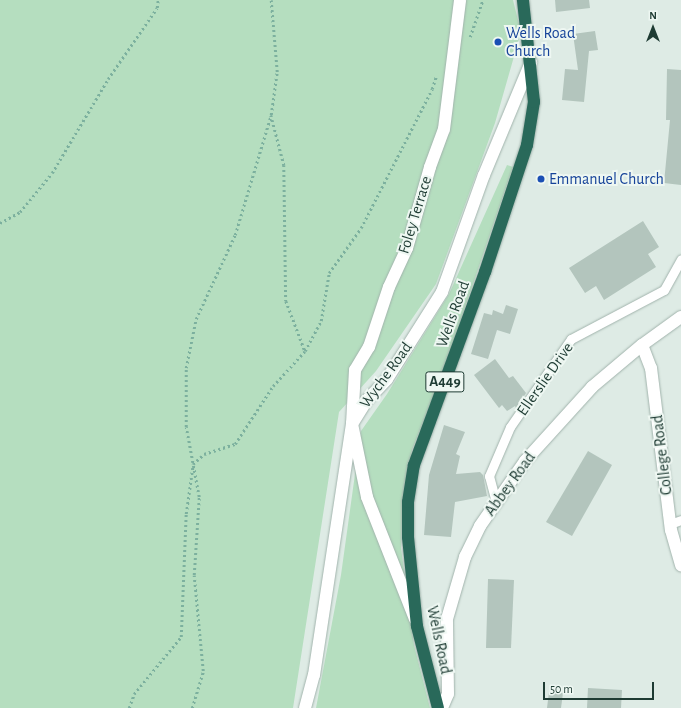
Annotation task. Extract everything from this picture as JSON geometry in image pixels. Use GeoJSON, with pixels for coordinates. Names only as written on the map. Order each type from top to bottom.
{"type":"FeatureCollection","features":[{"type":"Feature","properties":{"kind":"highway","name":"Wells Road"},"geometry":{"type":"LineString","coordinates":[[438,708],[417,626],[408,537],[408,502],[414,465],[485,272],[527,145],[534,102],[531,62],[523,0]]}},
{"type":"Feature","properties":{"kind":"street","name":"Foley Terrace"},"geometry":{"type":"LineString","coordinates":[[352,424],[355,370],[369,347],[389,287],[407,248],[430,167],[444,129],[460,0]]}},
{"type":"Feature","properties":{"kind":"street","name":"Wyche Road"},"geometry":{"type":"LineString","coordinates":[[304,708],[314,675],[352,424],[367,400],[387,379],[442,292],[487,168],[531,62]]}},
{"type":"Feature","properties":{"kind":"street","name":"Abbey Road"},"geometry":{"type":"LineString","coordinates":[[442,708],[448,694],[447,619],[455,589],[480,526],[525,461],[592,387],[642,345],[681,317]]}},
{"type":"Feature","properties":{"kind":"street","name":"College Road"},"geometry":{"type":"LineString","coordinates":[[642,345],[651,368],[676,522],[681,566]]}},
{"type":"Feature","properties":{"kind":"street"},"geometry":{"type":"LineString","coordinates":[[352,424],[367,497],[417,626]]}},
{"type":"Feature","properties":{"kind":"lane","name":"Ellerslie Drive"},"geometry":{"type":"LineString","coordinates":[[496,502],[489,476],[510,428],[571,339],[664,290],[681,259]]}},
{"type":"Feature","properties":{"kind":"path"},"geometry":{"type":"LineString","coordinates":[[0,223],[20,212],[52,173],[108,79],[157,8],[158,0]]}},
{"type":"Feature","properties":{"kind":"path"},"geometry":{"type":"LineString","coordinates":[[192,708],[203,671],[194,575],[199,497],[186,426],[186,368],[196,319],[235,235],[271,115],[277,72],[271,0]]}},
{"type":"Feature","properties":{"kind":"path"},"geometry":{"type":"LineString","coordinates":[[129,708],[134,694],[181,637],[186,514],[193,464],[204,454],[235,444],[274,386],[305,351],[321,321],[329,273],[361,228],[432,89],[437,75]]}},
{"type":"Feature","properties":{"kind":"path"},"geometry":{"type":"LineString","coordinates":[[271,115],[284,165],[286,301],[305,351]]}},
{"type":"Feature","properties":{"kind":"green space"},"geometry":{"type":"Polygon","coordinates":[[[0,0],[513,0],[521,32],[495,123],[436,284],[376,371],[339,412],[293,708],[0,708],[0,0]]]}},
{"type":"Feature","properties":{"kind":"green space"},"geometry":{"type":"Polygon","coordinates":[[[507,165],[513,167],[442,375],[412,450],[403,497],[401,548],[414,645],[430,708],[316,708],[341,575],[361,431],[387,394],[449,294],[507,165]]]}},
{"type":"Feature","properties":{"kind":"building"},"geometry":{"type":"Polygon","coordinates":[[[555,0],[589,0],[590,8],[556,12],[555,0]]]}},
{"type":"Feature","properties":{"kind":"building"},"geometry":{"type":"Polygon","coordinates":[[[595,31],[598,50],[589,51],[584,102],[562,100],[565,69],[578,70],[573,34],[595,31]]]}},
{"type":"Feature","properties":{"kind":"building"},"geometry":{"type":"Polygon","coordinates":[[[667,69],[681,70],[681,185],[664,183],[670,120],[666,120],[667,69]]]}},
{"type":"Feature","properties":{"kind":"building"},"geometry":{"type":"Polygon","coordinates":[[[643,221],[659,247],[648,254],[656,267],[604,300],[596,286],[585,293],[569,268],[643,221]]]}},
{"type":"Feature","properties":{"kind":"building"},"geometry":{"type":"Polygon","coordinates":[[[506,305],[518,309],[510,334],[497,330],[488,359],[471,354],[484,313],[492,315],[493,310],[503,314],[506,305]]]}},
{"type":"Feature","properties":{"kind":"building"},"geometry":{"type":"Polygon","coordinates":[[[495,359],[509,378],[513,376],[526,393],[516,408],[515,406],[507,411],[502,405],[499,408],[474,375],[495,359]]]}},
{"type":"Feature","properties":{"kind":"building"},"geometry":{"type":"Polygon","coordinates":[[[444,425],[465,432],[456,454],[460,456],[456,474],[480,472],[483,475],[487,496],[455,502],[451,537],[424,535],[429,475],[444,425]]]}},
{"type":"Feature","properties":{"kind":"building"},"geometry":{"type":"Polygon","coordinates":[[[588,451],[612,465],[572,536],[546,522],[588,451]]]}},
{"type":"Feature","properties":{"kind":"building"},"geometry":{"type":"Polygon","coordinates":[[[488,579],[514,580],[511,648],[486,648],[488,579]]]}},
{"type":"Feature","properties":{"kind":"building"},"geometry":{"type":"Polygon","coordinates":[[[588,688],[622,690],[621,708],[587,708],[588,688]]]}},
{"type":"Feature","properties":{"kind":"building"},"geometry":{"type":"Polygon","coordinates":[[[549,692],[563,693],[561,708],[547,708],[549,692]]]}},
{"type":"Feature","properties":{"kind":"place","name":"Wells Road Church"},"geometry":{"type":"Point","coordinates":[498,42]}},
{"type":"Feature","properties":{"kind":"place","name":"Emmanuel Church"},"geometry":{"type":"Point","coordinates":[541,179]}}]}
